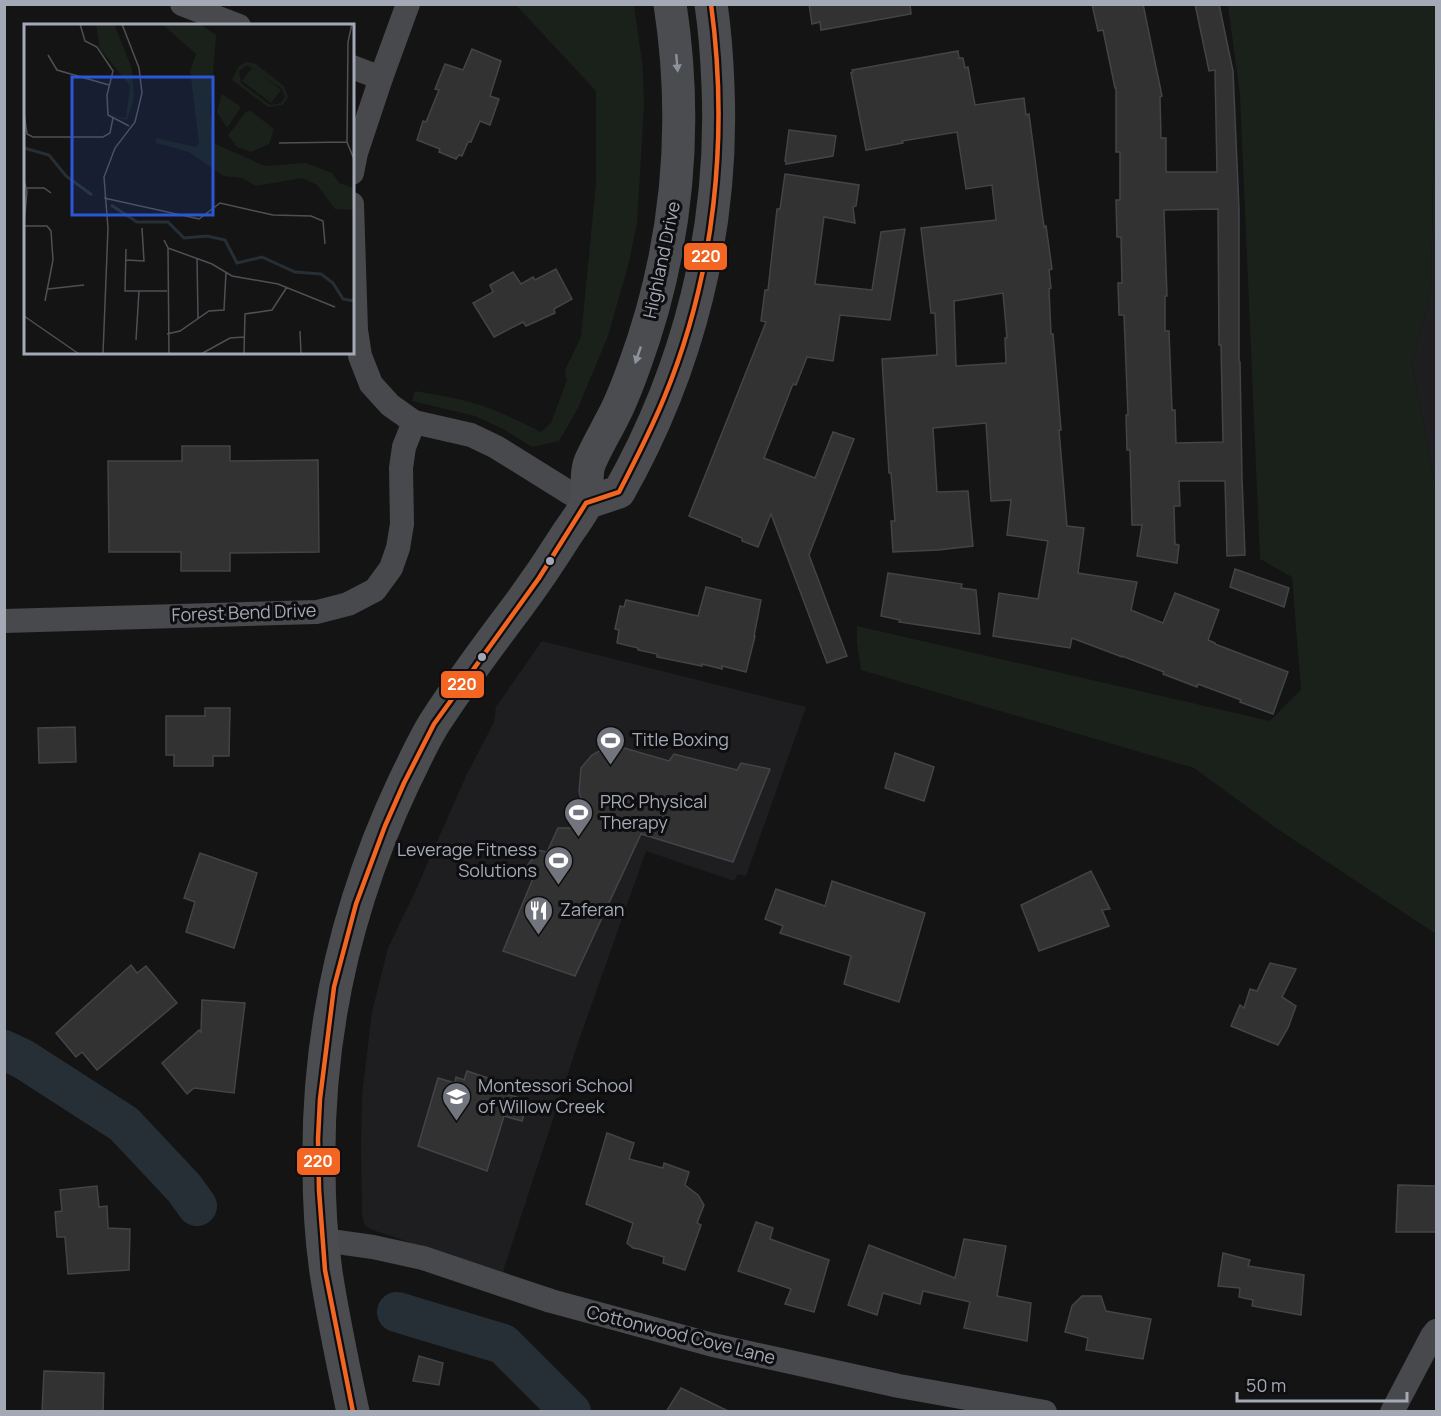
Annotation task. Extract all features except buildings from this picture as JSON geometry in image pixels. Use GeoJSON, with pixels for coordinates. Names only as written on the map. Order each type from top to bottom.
{"type":"FeatureCollection","features":[{"type":"Feature","properties":{"kind":"main road","name":"Highland Drive"},"geometry":{"type":"LineString","coordinates":[[586,503],[586,472],[616,412],[634,368],[649,323],[669,239],[675,197],[679,114],[678,72],[670,4]]}},
{"type":"Feature","properties":{"kind":"main road"},"geometry":{"type":"LineString","coordinates":[[353,1412],[329,1291],[319,1190],[318,1139],[323,1064],[334,987],[356,904],[385,826],[434,724],[539,578],[586,503],[619,492],[659,412],[677,365],[692,315],[705,262],[713,211],[718,162],[719,113],[711,4]]}},
{"type":"Feature","properties":{"kind":"street"},"geometry":{"type":"LineString","coordinates":[[182,4],[234,24]]}},
{"type":"Feature","properties":{"kind":"street"},"geometry":{"type":"LineString","coordinates":[[354,163],[408,4]]}},
{"type":"Feature","properties":{"kind":"street"},"geometry":{"type":"LineString","coordinates":[[354,68],[381,78]]}},
{"type":"Feature","properties":{"kind":"street"},"geometry":{"type":"LineString","coordinates":[[354,267],[356,330],[360,356],[371,384],[390,405],[414,422],[471,435],[496,447],[586,503]]}},
{"type":"Feature","properties":{"kind":"street","name":"Forest Bend Drive"},"geometry":{"type":"LineString","coordinates":[[4,621],[317,612],[348,604],[375,590],[391,568],[398,548],[402,524],[401,468],[405,447],[414,422]]}},
{"type":"Feature","properties":{"kind":"street","name":"Cottonwood Cove Lane"},"geometry":{"type":"LineString","coordinates":[[323,1240],[373,1247],[423,1258],[551,1301],[713,1345],[899,1386],[1044,1412]]}},
{"type":"Feature","properties":{"kind":"street"},"geometry":{"type":"LineString","coordinates":[[1392,1412],[1432,1336],[1437,1331]]}},
{"type":"Feature","properties":{"kind":"shaded area"},"geometry":{"type":"Polygon","coordinates":[[[516,5],[634,5],[643,69],[644,106],[637,223],[629,262],[608,336],[578,408],[559,441],[532,447],[505,430],[475,416],[412,401],[415,391],[464,400],[496,411],[541,432],[551,423],[567,380],[565,370],[581,337],[596,183],[596,91],[516,5]]]}},
{"type":"Feature","properties":{"kind":"shaded area"},"geometry":{"type":"Polygon","coordinates":[[[1228,5],[1436,5],[1431,292],[1412,363],[1436,491],[1436,934],[1276,828],[1194,768],[861,670],[857,626],[1270,721],[1301,690],[1292,577],[1260,559],[1240,95],[1228,5]]]}},
{"type":"Feature","properties":{"kind":"shaded area"},"geometry":{"type":"Polygon","coordinates":[[[1436,5],[1436,491],[1412,363],[1431,292],[1436,5]]]}},
{"type":"Feature","properties":{"kind":"shaded area"},"geometry":{"type":"Polygon","coordinates":[[[542,641],[806,707],[746,876],[738,874],[734,881],[646,851],[579,1040],[503,1274],[370,1229],[364,1224],[362,1215],[362,1095],[372,1012],[388,948],[466,776],[494,722],[496,707],[542,641]]]}},
{"type":"Feature","properties":{"kind":"waterway"},"geometry":{"type":"LineString","coordinates":[[4,1050],[23,1059],[124,1124],[184,1188],[197,1206]]}},
{"type":"Feature","properties":{"kind":"waterway"},"geometry":{"type":"LineString","coordinates":[[397,1312],[503,1344],[571,1412]]}},
{"type":"Feature","properties":{"kind":"transit line","name":"220"},"geometry":{"type":"LineString","coordinates":[[353,1412],[325,1270],[319,1190],[320,1099],[334,987],[356,904],[385,826],[434,724],[539,578],[586,503],[619,492],[664,398],[695,303],[706,254],[713,204],[718,104],[711,4]]}},
{"type":"Feature","properties":{"kind":"place","name":"Title Boxing"},"geometry":{"type":"Point","coordinates":[611,766]}},
{"type":"Feature","properties":{"kind":"place","name":"PRC Physical Therapy"},"geometry":{"type":"Point","coordinates":[579,838]}},
{"type":"Feature","properties":{"kind":"place","name":"Leverage Fitness Solutions"},"geometry":{"type":"Point","coordinates":[558,886]}},
{"type":"Feature","properties":{"kind":"place","name":"Zaferan"},"geometry":{"type":"Point","coordinates":[539,936]}},
{"type":"Feature","properties":{"kind":"place","name":"Montessori School of Willow Creek"},"geometry":{"type":"Point","coordinates":[457,1122]}}]}
